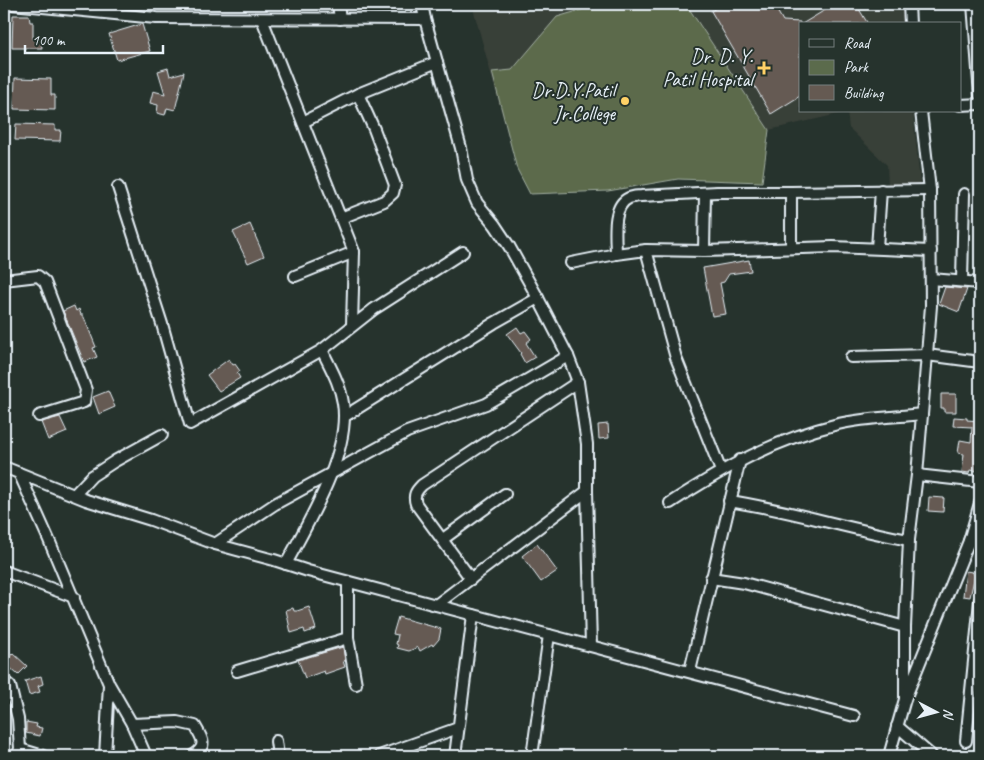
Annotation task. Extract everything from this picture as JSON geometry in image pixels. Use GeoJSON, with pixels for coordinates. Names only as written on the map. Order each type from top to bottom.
{"type":"FeatureCollection","features":[{"type":"Feature","properties":{"kind":"street"},"geometry":{"type":"LineString","coordinates":[[12,4],[156,18],[425,19]]}},
{"type":"Feature","properties":{"kind":"street"},"geometry":{"type":"LineString","coordinates":[[338,4],[340,19]]}},
{"type":"Feature","properties":{"kind":"street"},"geometry":{"type":"LineString","coordinates":[[422,4],[461,148],[467,180],[477,203],[495,225],[538,298],[568,356],[578,382],[587,444],[591,646]]}},
{"type":"Feature","properties":{"kind":"street"},"geometry":{"type":"LineString","coordinates":[[908,4],[910,22]]}},
{"type":"Feature","properties":{"kind":"street"},"geometry":{"type":"LineString","coordinates":[[973,4],[979,61],[980,96]]}},
{"type":"Feature","properties":{"kind":"street"},"geometry":{"type":"LineString","coordinates":[[262,19],[354,252],[352,325]]}},
{"type":"Feature","properties":{"kind":"street"},"geometry":{"type":"LineString","coordinates":[[303,122],[358,94],[437,62]]}},
{"type":"Feature","properties":{"kind":"street"},"geometry":{"type":"LineString","coordinates":[[341,218],[384,201],[393,193],[395,185],[374,129],[358,94]]}},
{"type":"Feature","properties":{"kind":"street"},"geometry":{"type":"LineString","coordinates":[[962,105],[980,104]]}},
{"type":"Feature","properties":{"kind":"street"},"geometry":{"type":"LineString","coordinates":[[905,699],[905,627],[909,540],[917,475],[931,279],[930,190],[921,112]]}},
{"type":"Feature","properties":{"kind":"street"},"geometry":{"type":"LineString","coordinates":[[118,187],[162,324],[190,424],[322,350],[374,309],[464,252]]}},
{"type":"Feature","properties":{"kind":"street"},"geometry":{"type":"LineString","coordinates":[[877,248],[881,190]]}},
{"type":"Feature","properties":{"kind":"street"},"geometry":{"type":"LineString","coordinates":[[616,254],[618,210],[623,202],[630,198],[705,193],[930,190]]}},
{"type":"Feature","properties":{"kind":"street"},"geometry":{"type":"LineString","coordinates":[[791,192],[791,247]]}},
{"type":"Feature","properties":{"kind":"street"},"geometry":{"type":"LineString","coordinates":[[704,251],[705,193]]}},
{"type":"Feature","properties":{"kind":"street"},"geometry":{"type":"LineString","coordinates":[[962,281],[964,194]]}},
{"type":"Feature","properties":{"kind":"street"},"geometry":{"type":"LineString","coordinates":[[571,262],[646,250],[704,251],[791,247],[931,251]]}},
{"type":"Feature","properties":{"kind":"street"},"geometry":{"type":"LineString","coordinates":[[646,250],[676,358],[722,471]]}},
{"type":"Feature","properties":{"kind":"street"},"geometry":{"type":"LineString","coordinates":[[295,276],[354,252]]}},
{"type":"Feature","properties":{"kind":"street"},"geometry":{"type":"LineString","coordinates":[[4,280],[38,276],[45,282],[86,390],[84,402],[39,416]]}},
{"type":"Feature","properties":{"kind":"street"},"geometry":{"type":"LineString","coordinates":[[931,279],[980,283]]}},
{"type":"Feature","properties":{"kind":"street"},"geometry":{"type":"LineString","coordinates":[[345,416],[494,323],[538,298]]}},
{"type":"Feature","properties":{"kind":"street"},"geometry":{"type":"LineString","coordinates":[[286,564],[312,515],[336,460],[345,416],[342,394],[322,350]]}},
{"type":"Feature","properties":{"kind":"street"},"geometry":{"type":"LineString","coordinates":[[851,357],[927,355],[980,362]]}},
{"type":"Feature","properties":{"kind":"street"},"geometry":{"type":"LineString","coordinates":[[215,544],[275,504],[407,432],[486,404],[568,356]]}},
{"type":"Feature","properties":{"kind":"street"},"geometry":{"type":"LineString","coordinates":[[471,579],[416,504],[414,497],[416,490],[578,382]]}},
{"type":"Feature","properties":{"kind":"street"},"geometry":{"type":"LineString","coordinates":[[670,503],[740,460],[797,435],[840,423],[922,414]]}},
{"type":"Feature","properties":{"kind":"street"},"geometry":{"type":"LineString","coordinates":[[74,495],[92,476],[162,435]]}},
{"type":"Feature","properties":{"kind":"street"},"geometry":{"type":"LineString","coordinates":[[690,672],[740,460]]}},
{"type":"Feature","properties":{"kind":"street"},"geometry":{"type":"LineString","coordinates":[[4,466],[74,495],[151,520],[215,544],[348,582],[854,716]]}},
{"type":"Feature","properties":{"kind":"street"},"geometry":{"type":"LineString","coordinates":[[19,473],[110,684],[132,724],[146,756]]}},
{"type":"Feature","properties":{"kind":"street"},"geometry":{"type":"LineString","coordinates":[[917,475],[980,482]]}},
{"type":"Feature","properties":{"kind":"street"},"geometry":{"type":"LineString","coordinates":[[436,605],[587,491]]}},
{"type":"Feature","properties":{"kind":"street"},"geometry":{"type":"LineString","coordinates":[[443,539],[505,494]]}},
{"type":"Feature","properties":{"kind":"street"},"geometry":{"type":"LineString","coordinates":[[729,502],[763,506],[868,533],[909,540]]}},
{"type":"Feature","properties":{"kind":"street"},"geometry":{"type":"LineString","coordinates":[[889,756],[905,699],[969,541],[980,503]]}},
{"type":"Feature","properties":{"kind":"street"},"geometry":{"type":"LineString","coordinates":[[969,541],[980,542]]}},
{"type":"Feature","properties":{"kind":"street"},"geometry":{"type":"LineString","coordinates":[[4,571],[74,597]]}},
{"type":"Feature","properties":{"kind":"street"},"geometry":{"type":"LineString","coordinates":[[711,578],[744,584],[905,627]]}},
{"type":"Feature","properties":{"kind":"street"},"geometry":{"type":"LineString","coordinates":[[348,582],[348,638],[356,684]]}},
{"type":"Feature","properties":{"kind":"street"},"geometry":{"type":"LineString","coordinates":[[966,741],[980,601]]}},
{"type":"Feature","properties":{"kind":"street"},"geometry":{"type":"LineString","coordinates":[[454,756],[473,615]]}},
{"type":"Feature","properties":{"kind":"street"},"geometry":{"type":"LineString","coordinates":[[532,756],[549,634]]}},
{"type":"Feature","properties":{"kind":"street"},"geometry":{"type":"LineString","coordinates":[[237,671],[348,638]]}},
{"type":"Feature","properties":{"kind":"street"},"geometry":{"type":"LineString","coordinates":[[4,681],[10,686],[18,719],[19,753],[43,756]]}},
{"type":"Feature","properties":{"kind":"street"},"geometry":{"type":"LineString","coordinates":[[105,756],[110,684]]}},
{"type":"Feature","properties":{"kind":"street"},"geometry":{"type":"LineString","coordinates":[[132,724],[177,722],[195,726],[202,737],[203,746],[199,753],[192,756]]}},
{"type":"Feature","properties":{"kind":"street"},"geometry":{"type":"LineString","coordinates":[[897,726],[932,756]]}},
{"type":"Feature","properties":{"kind":"street"},"geometry":{"type":"LineString","coordinates":[[379,756],[458,728]]}},
{"type":"Feature","properties":{"kind":"street"},"geometry":{"type":"LineString","coordinates":[[276,741],[278,756]]}},
{"type":"Feature","properties":{"kind":"shaded area","name":"Dr.D.Y.Patil Jr.College"},"geometry":{"type":"Polygon","coordinates":[[[478,4],[903,4],[905,22],[799,22],[799,112],[847,112],[769,130],[762,182],[678,179],[608,191],[530,194],[517,169],[473,8],[478,4]]]}},
{"type":"Feature","properties":{"kind":"shaded area","name":"Dr.D.Y.Patil Jr.College"},"geometry":{"type":"Polygon","coordinates":[[[847,112],[913,112],[920,183],[888,185],[887,165],[849,128],[847,112]]]}},
{"type":"Feature","properties":{"kind":"green space","name":"Dr.D.Y.Patil Jr.College"},"geometry":{"type":"Polygon","coordinates":[[[601,4],[686,4],[769,130],[762,182],[678,179],[608,191],[530,194],[517,169],[492,72],[512,70],[557,17],[601,4]]]}},
{"type":"Feature","properties":{"kind":"building"},"geometry":{"type":"Polygon","coordinates":[[[723,4],[773,4],[783,21],[800,22],[799,97],[771,114],[711,11],[723,4]]]}},
{"type":"Feature","properties":{"kind":"building"},"geometry":{"type":"Polygon","coordinates":[[[835,4],[856,4],[867,22],[805,22],[835,4]]]}},
{"type":"Feature","properties":{"kind":"building"},"geometry":{"type":"Polygon","coordinates":[[[13,15],[29,15],[30,22],[33,22],[33,39],[41,39],[42,48],[12,48],[13,15]]]}},
{"type":"Feature","properties":{"kind":"building"},"geometry":{"type":"Polygon","coordinates":[[[142,24],[150,51],[117,60],[109,34],[142,24]]]}},
{"type":"Feature","properties":{"kind":"building"},"geometry":{"type":"Polygon","coordinates":[[[168,68],[170,76],[184,72],[175,110],[167,108],[165,115],[157,113],[158,105],[150,103],[153,91],[165,94],[158,71],[168,68]]]}},
{"type":"Feature","properties":{"kind":"building"},"geometry":{"type":"Polygon","coordinates":[[[15,78],[51,79],[51,95],[55,95],[55,110],[14,109],[15,78]]]}},
{"type":"Feature","properties":{"kind":"building"},"geometry":{"type":"Polygon","coordinates":[[[16,124],[55,125],[55,130],[61,130],[60,141],[15,140],[16,124]]]}},
{"type":"Feature","properties":{"kind":"building"},"geometry":{"type":"Polygon","coordinates":[[[250,224],[264,256],[248,263],[233,232],[250,224]]]}},
{"type":"Feature","properties":{"kind":"building"},"geometry":{"type":"Polygon","coordinates":[[[749,260],[751,271],[729,274],[724,282],[720,283],[726,314],[712,316],[703,268],[749,260]]]}},
{"type":"Feature","properties":{"kind":"building"},"geometry":{"type":"Polygon","coordinates":[[[945,287],[967,289],[959,312],[939,304],[945,287]]]}},
{"type":"Feature","properties":{"kind":"building"},"geometry":{"type":"Polygon","coordinates":[[[74,306],[76,311],[79,309],[81,315],[83,315],[96,347],[93,348],[97,357],[84,362],[63,311],[74,306]]]}},
{"type":"Feature","properties":{"kind":"building"},"geometry":{"type":"Polygon","coordinates":[[[517,327],[521,333],[525,331],[531,339],[526,343],[535,357],[525,363],[521,353],[507,334],[517,327]]]}},
{"type":"Feature","properties":{"kind":"building"},"geometry":{"type":"Polygon","coordinates":[[[229,359],[240,371],[237,373],[240,378],[219,391],[207,375],[229,359]]]}},
{"type":"Feature","properties":{"kind":"building"},"geometry":{"type":"Polygon","coordinates":[[[108,391],[115,407],[99,414],[93,397],[108,391]]]}},
{"type":"Feature","properties":{"kind":"building"},"geometry":{"type":"Polygon","coordinates":[[[941,394],[956,394],[956,412],[944,412],[944,408],[941,408],[941,394]]]}},
{"type":"Feature","properties":{"kind":"building"},"geometry":{"type":"Polygon","coordinates":[[[60,417],[67,432],[48,440],[41,422],[60,417]]]}},
{"type":"Feature","properties":{"kind":"building"},"geometry":{"type":"Polygon","coordinates":[[[954,417],[980,421],[976,471],[962,472],[964,454],[958,453],[960,440],[971,442],[972,427],[953,426],[954,417]]]}},
{"type":"Feature","properties":{"kind":"building"},"geometry":{"type":"Polygon","coordinates":[[[608,424],[609,438],[599,439],[598,425],[608,424]]]}},
{"type":"Feature","properties":{"kind":"building"},"geometry":{"type":"Polygon","coordinates":[[[929,497],[944,498],[943,512],[928,511],[929,497]]]}},
{"type":"Feature","properties":{"kind":"building"},"geometry":{"type":"Polygon","coordinates":[[[537,544],[557,571],[541,582],[522,556],[537,544]]]}},
{"type":"Feature","properties":{"kind":"building"},"geometry":{"type":"Polygon","coordinates":[[[966,571],[972,572],[975,575],[970,597],[963,596],[966,571]]]}},
{"type":"Feature","properties":{"kind":"building"},"geometry":{"type":"Polygon","coordinates":[[[309,607],[316,629],[305,633],[304,629],[291,633],[286,610],[293,608],[294,611],[297,611],[309,607]]]}},
{"type":"Feature","properties":{"kind":"building"},"geometry":{"type":"Polygon","coordinates":[[[398,617],[441,629],[439,639],[433,646],[432,644],[420,651],[418,647],[409,651],[397,648],[398,635],[393,634],[398,617]]]}},
{"type":"Feature","properties":{"kind":"building"},"geometry":{"type":"Polygon","coordinates":[[[343,647],[345,667],[325,674],[324,671],[305,678],[298,660],[343,647]]]}},
{"type":"Feature","properties":{"kind":"building"},"geometry":{"type":"Polygon","coordinates":[[[13,653],[27,666],[18,675],[4,662],[13,653]]]}},
{"type":"Feature","properties":{"kind":"building"},"geometry":{"type":"Polygon","coordinates":[[[41,676],[43,684],[38,686],[40,692],[29,695],[25,681],[41,676]]]}},
{"type":"Feature","properties":{"kind":"building"},"geometry":{"type":"Polygon","coordinates":[[[26,722],[37,724],[36,727],[42,728],[40,736],[26,733],[26,722]]]}},
{"type":"Feature","properties":{"kind":"place","name":"Dr. D. Y. Patil Hospital"},"geometry":{"type":"Point","coordinates":[764,68]}},
{"type":"Feature","properties":{"kind":"place","name":"Dr.D.Y.Patil Jr.College"},"geometry":{"type":"Point","coordinates":[625,101]}}]}
